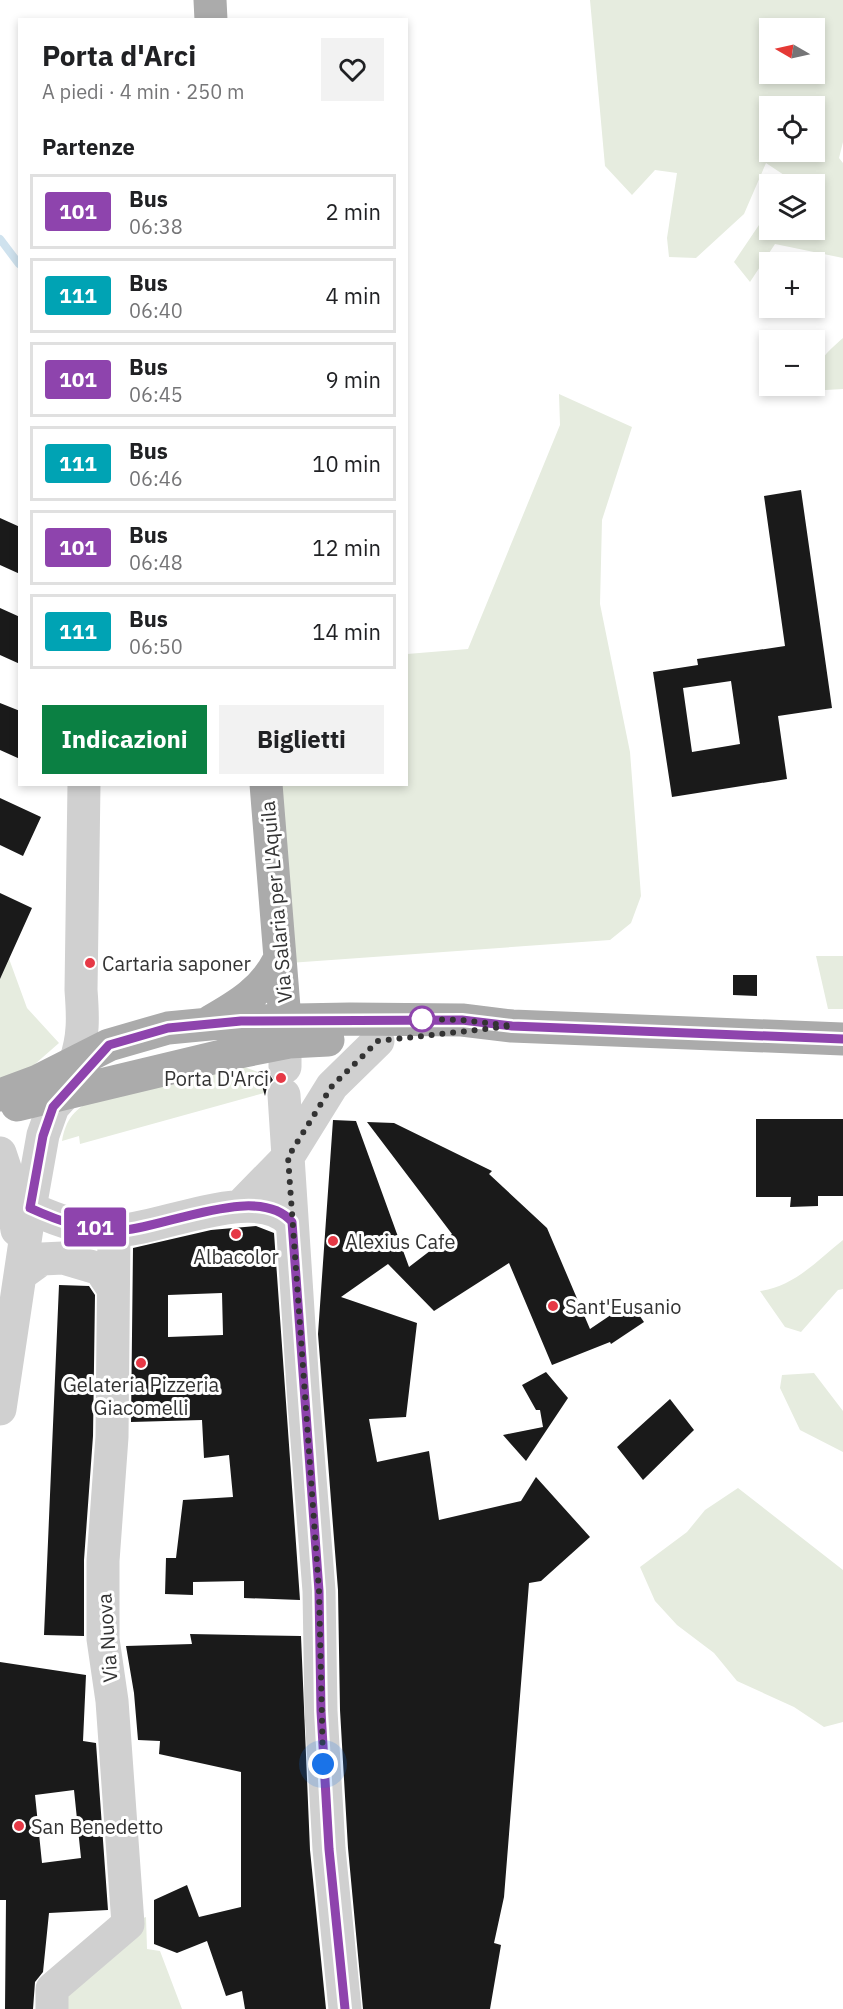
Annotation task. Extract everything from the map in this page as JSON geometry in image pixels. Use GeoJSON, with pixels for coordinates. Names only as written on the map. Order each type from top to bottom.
{"type":"FeatureCollection","features":[{"type":"Feature","properties":{"kind":"main road"},"geometry":{"type":"LineString","coordinates":[[210,0],[212,18]]}},
{"type":"Feature","properties":{"kind":"main road","name":"Via Salaria per L'Aquila"},"geometry":{"type":"LineString","coordinates":[[266,786],[279,960],[291,1053]]}},
{"type":"Feature","properties":{"kind":"main road"},"geometry":{"type":"LineString","coordinates":[[204,1025],[251,997],[270,977],[279,960]]}},
{"type":"Feature","properties":{"kind":"main road"},"geometry":{"type":"LineString","coordinates":[[2,1104],[462,1020],[512,1026],[843,1039]]}},
{"type":"Feature","properties":{"kind":"main road"},"geometry":{"type":"LineString","coordinates":[[2,1104],[38,1081],[75,1062],[120,1042],[168,1028],[204,1025],[291,1053],[512,1026]]}},
{"type":"Feature","properties":{"kind":"street"},"geometry":{"type":"LineString","coordinates":[[75,1062],[82,1042],[84,786]]}},
{"type":"Feature","properties":{"kind":"street"},"geometry":{"type":"LineString","coordinates":[[0,1409],[43,1136],[53,1107],[120,1042],[81,990]]}},
{"type":"Feature","properties":{"kind":"street"},"geometry":{"type":"LineString","coordinates":[[241,1205],[288,1157],[332,1086],[378,1041]]}},
{"type":"Feature","properties":{"kind":"street"},"geometry":{"type":"LineString","coordinates":[[291,1053],[288,1157],[319,1591],[321,1711],[329,1849],[345,2009]]}},
{"type":"Feature","properties":{"kind":"street"},"geometry":{"type":"LineString","coordinates":[[2,1104],[43,1136]]}},
{"type":"Feature","properties":{"kind":"street"},"geometry":{"type":"LineString","coordinates":[[0,1153],[8,1177],[21,1268]]}},
{"type":"Feature","properties":{"kind":"street"},"geometry":{"type":"LineString","coordinates":[[30,1208],[61,1222],[114,1231],[241,1205],[275,1210],[292,1222]]}},
{"type":"Feature","properties":{"kind":"street","name":"Via Nuova"},"geometry":{"type":"LineString","coordinates":[[52,2009],[51,1989],[128,1924],[112,1701],[103,1639],[103,1561],[112,1427],[114,1231]]}},
{"type":"Feature","properties":{"kind":"street"},"geometry":{"type":"LineString","coordinates":[[21,1268],[42,1259],[63,1258],[85,1262],[100,1269],[112,1287]]}},
{"type":"Feature","properties":{"kind":"shaded area"},"geometry":{"type":"Polygon","coordinates":[[[590,0],[843,0],[843,142],[839,158],[843,163],[843,258],[825,254],[825,252],[775,244],[770,252],[759,252],[759,268],[750,282],[734,262],[759,225],[759,240],[825,240],[825,174],[782,174],[766,163],[761,174],[759,174],[759,179],[744,214],[696,258],[669,257],[667,238],[677,173],[655,170],[632,195],[605,166],[590,0]]]}},
{"type":"Feature","properties":{"kind":"shaded area"},"geometry":{"type":"Polygon","coordinates":[[[843,338],[843,389],[825,390],[825,356],[843,338]]]}},
{"type":"Feature","properties":{"kind":"shaded area"},"geometry":{"type":"Polygon","coordinates":[[[559,394],[632,427],[602,520],[600,604],[630,752],[641,896],[631,923],[610,940],[289,963],[281,786],[408,786],[408,654],[468,649],[560,425],[559,394]]]}},
{"type":"Feature","properties":{"kind":"shaded area"},"geometry":{"type":"Polygon","coordinates":[[[0,954],[8,956],[27,1008],[59,1043],[18,1079],[0,1082],[0,954]]]}},
{"type":"Feature","properties":{"kind":"shaded area"},"geometry":{"type":"Polygon","coordinates":[[[816,956],[843,956],[843,1009],[828,1009],[816,956]]]}},
{"type":"Feature","properties":{"kind":"shaded area"},"geometry":{"type":"Polygon","coordinates":[[[236,1064],[258,1072],[264,1093],[80,1144],[79,1136],[62,1141],[72,1115],[95,1098],[236,1064]]]}},
{"type":"Feature","properties":{"kind":"shaded area"},"geometry":{"type":"Polygon","coordinates":[[[843,1240],[843,1289],[838,1290],[801,1332],[785,1327],[760,1291],[772,1289],[794,1279],[843,1240]]]}},
{"type":"Feature","properties":{"kind":"shaded area"},"geometry":{"type":"Polygon","coordinates":[[[814,1373],[843,1411],[843,1452],[800,1430],[780,1388],[782,1375],[814,1373]]]}},
{"type":"Feature","properties":{"kind":"shaded area"},"geometry":{"type":"Polygon","coordinates":[[[738,1488],[843,1570],[843,1722],[824,1727],[794,1707],[737,1681],[714,1653],[677,1625],[655,1601],[640,1567],[687,1532],[705,1510],[738,1488]]]}},
{"type":"Feature","properties":{"kind":"shaded area"},"geometry":{"type":"Polygon","coordinates":[[[146,1917],[147,1949],[160,1951],[182,2009],[52,2009],[128,1924],[146,1917]]]}},
{"type":"Feature","properties":{"kind":"building"},"geometry":{"type":"Polygon","coordinates":[[[801,490],[832,708],[778,716],[787,779],[672,797],[653,672],[698,665],[697,659],[785,646],[764,496],[801,490]],[[731,681],[683,688],[692,752],[740,744],[731,681]]]}},
{"type":"Feature","properties":{"kind":"building"},"geometry":{"type":"Polygon","coordinates":[[[0,518],[18,526],[18,573],[0,565],[0,518]]]}},
{"type":"Feature","properties":{"kind":"building"},"geometry":{"type":"Polygon","coordinates":[[[0,608],[18,616],[18,663],[0,655],[0,608]]]}},
{"type":"Feature","properties":{"kind":"building"},"geometry":{"type":"Polygon","coordinates":[[[0,703],[18,710],[18,758],[0,750],[0,703]]]}},
{"type":"Feature","properties":{"kind":"building"},"geometry":{"type":"Polygon","coordinates":[[[0,798],[41,817],[23,856],[0,845],[0,798]]]}},
{"type":"Feature","properties":{"kind":"building"},"geometry":{"type":"Polygon","coordinates":[[[0,893],[32,908],[0,979],[0,893]]]}},
{"type":"Feature","properties":{"kind":"building"},"geometry":{"type":"Polygon","coordinates":[[[733,975],[757,975],[757,996],[733,995],[733,975]]]}},
{"type":"Feature","properties":{"kind":"building"},"geometry":{"type":"Polygon","coordinates":[[[267,1070],[273,1080],[267,1087],[265,1096],[258,1072],[267,1070]]]}},
{"type":"Feature","properties":{"kind":"building"},"geometry":{"type":"Polygon","coordinates":[[[756,1119],[843,1119],[843,1196],[818,1196],[818,1206],[790,1207],[791,1197],[756,1197],[756,1119]]]}},
{"type":"Feature","properties":{"kind":"building"},"geometry":{"type":"Polygon","coordinates":[[[333,1120],[356,1121],[409,1267],[452,1234],[367,1122],[394,1123],[492,1171],[489,1174],[547,1228],[590,1329],[630,1302],[644,1322],[611,1344],[610,1342],[552,1365],[509,1263],[434,1311],[388,1264],[341,1297],[417,1323],[406,1417],[369,1419],[377,1462],[429,1451],[439,1520],[521,1501],[536,1477],[590,1537],[541,1581],[529,1583],[504,1897],[494,1943],[501,1945],[490,2009],[363,2009],[348,1848],[340,1710],[338,1590],[318,1334],[333,1120]]]}},
{"type":"Feature","properties":{"kind":"building"},"geometry":{"type":"Polygon","coordinates":[[[256,1226],[274,1233],[300,1600],[244,1598],[244,1581],[193,1582],[193,1595],[165,1594],[166,1558],[176,1558],[183,1500],[233,1497],[229,1455],[204,1458],[202,1420],[131,1422],[133,1248],[211,1230],[256,1226]],[[222,1293],[168,1295],[168,1337],[223,1335],[222,1293]]]}},
{"type":"Feature","properties":{"kind":"building"},"geometry":{"type":"Polygon","coordinates":[[[59,1285],[89,1286],[95,1295],[93,1436],[84,1560],[84,1636],[44,1635],[59,1285]]]}},
{"type":"Feature","properties":{"kind":"building"},"geometry":{"type":"Polygon","coordinates":[[[546,1372],[568,1398],[526,1461],[503,1435],[543,1427],[540,1410],[536,1410],[522,1385],[546,1372]]]}},
{"type":"Feature","properties":{"kind":"building"},"geometry":{"type":"Polygon","coordinates":[[[670,1399],[694,1430],[643,1480],[617,1447],[670,1399]]]}},
{"type":"Feature","properties":{"kind":"building"},"geometry":{"type":"Polygon","coordinates":[[[190,1634],[301,1636],[310,1850],[326,2009],[245,2009],[242,1991],[226,1996],[207,1941],[177,1953],[154,1944],[154,1900],[187,1885],[199,1917],[241,1907],[241,1772],[159,1754],[160,1741],[138,1740],[134,1693],[126,1646],[192,1644],[190,1634]]]}},
{"type":"Feature","properties":{"kind":"building","name":"San Benedetto"},"geometry":{"type":"Polygon","coordinates":[[[0,1662],[86,1675],[83,1741],[96,1743],[108,1910],[49,1913],[43,1972],[35,1982],[33,2009],[5,2009],[6,1900],[0,1900],[0,1662]],[[74,1790],[35,1795],[42,1863],[81,1858],[74,1790]]]}},
{"type":"Feature","properties":{"kind":"waterway"},"geometry":{"type":"LineString","coordinates":[[0,239],[18,263]]}},
{"type":"Feature","properties":{"kind":"bus line","name":"101"},"geometry":{"type":"LineString","coordinates":[[345,2009],[329,1849],[321,1711],[319,1591],[292,1222],[287,1216],[275,1210],[241,1205],[216,1212],[114,1231],[61,1222],[30,1208],[43,1136],[53,1107],[109,1045],[168,1028],[241,1021],[462,1020],[512,1026],[843,1039]]}},
{"type":"Feature","properties":{"kind":"place","name":"Cartaria saponer"},"geometry":{"type":"Point","coordinates":[90,963]}},
{"type":"Feature","properties":{"kind":"place","name":"Porta D'Arci"},"geometry":{"type":"Point","coordinates":[281,1078]}},
{"type":"Feature","properties":{"kind":"place","name":"Albacolor"},"geometry":{"type":"Point","coordinates":[236,1234]}},
{"type":"Feature","properties":{"kind":"place","name":"Alexius Cafe"},"geometry":{"type":"Point","coordinates":[333,1241]}},
{"type":"Feature","properties":{"kind":"place","name":"Sant'Eusanio"},"geometry":{"type":"Point","coordinates":[553,1306]}},
{"type":"Feature","properties":{"kind":"place","name":"Gelateria Pizzeria Giacomelli"},"geometry":{"type":"Point","coordinates":[141,1363]}},
{"type":"Feature","properties":{"kind":"place","name":"San Benedetto"},"geometry":{"type":"Point","coordinates":[19,1826]}},
{"type":"Feature","properties":{"kind":"route"},"geometry":{"type":"LineString","coordinates":[[323,1764],[319,1591],[288,1157],[332,1086],[357,1059],[378,1041],[512,1026],[462,1020],[422,1019]]}}]}
